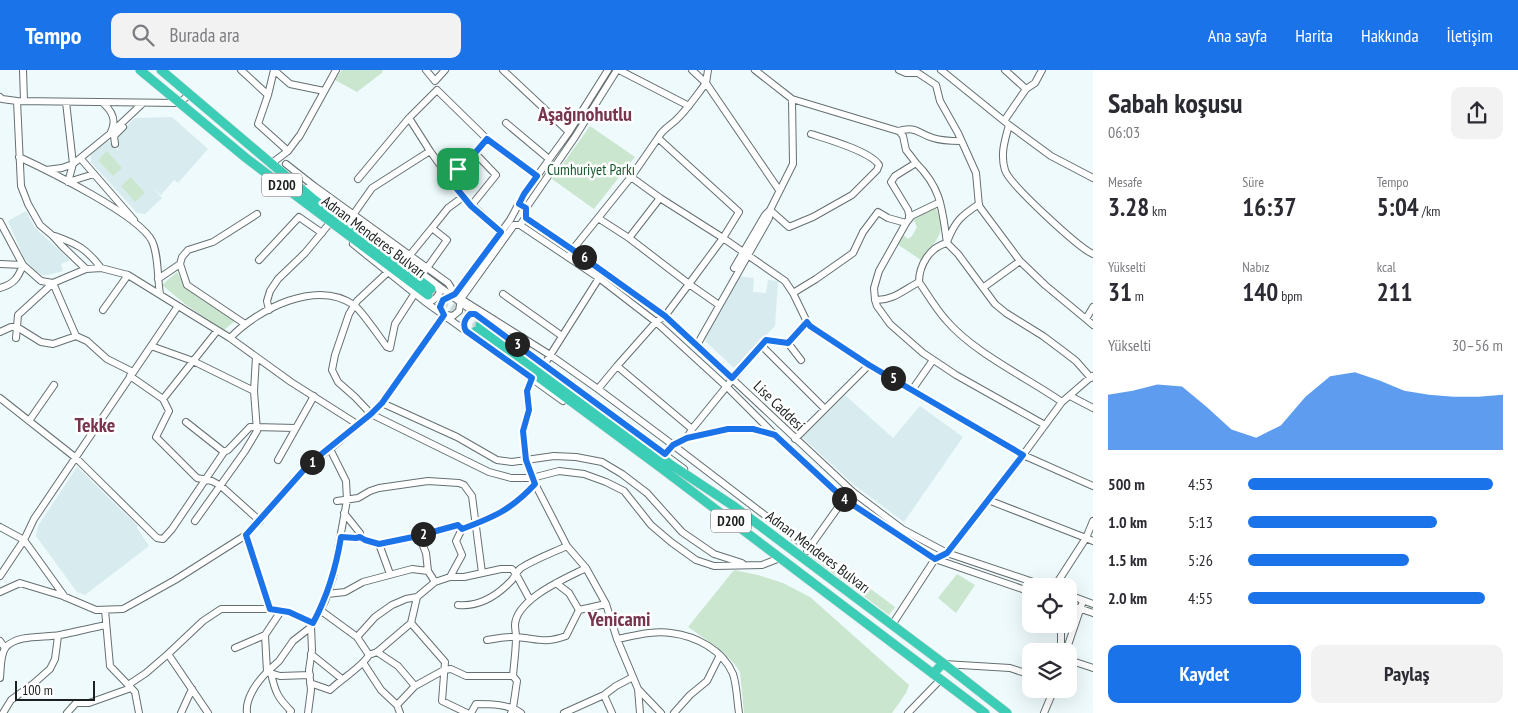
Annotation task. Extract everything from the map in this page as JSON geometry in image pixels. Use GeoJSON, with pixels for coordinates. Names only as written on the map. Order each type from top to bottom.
{"type":"FeatureCollection","features":[{"type":"Feature","properties":{"kind":"highway","name":"Adnan Menderes Bulvarı"},"geometry":{"type":"LineString","coordinates":[[140,70],[246,158],[430,293]]}},
{"type":"Feature","properties":{"kind":"highway","name":"Adnan Menderes Bulvarı"},"geometry":{"type":"LineString","coordinates":[[161,70],[285,173],[312,198],[430,293]]}},
{"type":"Feature","properties":{"kind":"highway","name":"Adnan Menderes Bulvarı"},"geometry":{"type":"LineString","coordinates":[[985,713],[478,328],[670,464],[735,506],[1007,713]]}},
{"type":"Feature","properties":{"kind":"highway"},"geometry":{"type":"LineString","coordinates":[[942,664],[940,680],[958,675]]}},
{"type":"Feature","properties":{"kind":"street"},"geometry":{"type":"LineString","coordinates":[[23,70],[20,101],[19,157],[21,186],[28,204],[40,225],[86,269]]}},
{"type":"Feature","properties":{"kind":"street"},"geometry":{"type":"LineString","coordinates":[[241,70],[268,95]]}},
{"type":"Feature","properties":{"kind":"street"},"geometry":{"type":"LineString","coordinates":[[288,151],[258,124],[274,70],[290,84],[324,91]]}},
{"type":"Feature","properties":{"kind":"street"},"geometry":{"type":"LineString","coordinates":[[285,173],[286,164],[300,135],[336,70]]}},
{"type":"Feature","properties":{"kind":"street"},"geometry":{"type":"LineString","coordinates":[[426,70],[435,81],[437,90],[487,139],[537,176]]}},
{"type":"Feature","properties":{"kind":"street"},"geometry":{"type":"LineString","coordinates":[[435,81],[445,70]]}},
{"type":"Feature","properties":{"kind":"street"},"geometry":{"type":"LineString","coordinates":[[444,315],[453,316],[457,314],[461,301],[515,223],[519,204],[524,194],[569,132],[608,70]]}},
{"type":"Feature","properties":{"kind":"street"},"geometry":{"type":"LineString","coordinates":[[444,315],[440,307],[446,297],[453,295],[501,232],[526,218],[526,208],[618,70],[689,106]]}},
{"type":"Feature","properties":{"kind":"street"},"geometry":{"type":"LineString","coordinates":[[692,70],[706,83],[780,190]]}},
{"type":"Feature","properties":{"kind":"street"},"geometry":{"type":"LineString","coordinates":[[569,258],[573,250],[631,176],[662,130],[674,122],[689,106],[706,83],[708,70]]}},
{"type":"Feature","properties":{"kind":"street"},"geometry":{"type":"LineString","coordinates":[[754,70],[792,100],[900,130],[911,128],[931,138],[944,141],[961,141]]}},
{"type":"Feature","properties":{"kind":"street"},"geometry":{"type":"LineString","coordinates":[[899,70],[906,73],[918,73],[936,85],[940,101],[976,173],[979,204],[1020,261],[1045,285],[1093,325]]}},
{"type":"Feature","properties":{"kind":"street"},"geometry":{"type":"LineString","coordinates":[[941,70],[1051,156],[1093,178]]}},
{"type":"Feature","properties":{"kind":"street"},"geometry":{"type":"LineString","coordinates":[[1005,70],[1026,89]]}},
{"type":"Feature","properties":{"kind":"street"},"geometry":{"type":"LineString","coordinates":[[1042,70],[1035,83],[1026,89],[1007,123],[1002,156],[1006,172],[1014,184],[1030,200],[1093,254]]}},
{"type":"Feature","properties":{"kind":"street"},"geometry":{"type":"LineString","coordinates":[[506,71],[569,132]]}},
{"type":"Feature","properties":{"kind":"street"},"geometry":{"type":"LineString","coordinates":[[358,179],[410,118],[437,90]]}},
{"type":"Feature","properties":{"kind":"street"},"geometry":{"type":"LineString","coordinates":[[1,99],[142,104],[179,103],[190,94]]}},
{"type":"Feature","properties":{"kind":"street"},"geometry":{"type":"LineString","coordinates":[[695,344],[770,210],[793,164],[792,100]]}},
{"type":"Feature","properties":{"kind":"street"},"geometry":{"type":"LineString","coordinates":[[66,102],[74,164],[68,182]]}},
{"type":"Feature","properties":{"kind":"street"},"geometry":{"type":"LineString","coordinates":[[103,103],[112,114],[114,122],[111,133]]}},
{"type":"Feature","properties":{"kind":"street"},"geometry":{"type":"LineString","coordinates":[[46,170],[74,164],[142,104]]}},
{"type":"Feature","properties":{"kind":"street"},"geometry":{"type":"LineString","coordinates":[[114,144],[114,136],[131,120],[133,112]]}},
{"type":"Feature","properties":{"kind":"street"},"geometry":{"type":"LineString","coordinates":[[410,118],[448,178],[463,197],[501,232]]}},
{"type":"Feature","properties":{"kind":"street"},"geometry":{"type":"LineString","coordinates":[[506,123],[549,159]]}},
{"type":"Feature","properties":{"kind":"street"},"geometry":{"type":"LineString","coordinates":[[892,625],[935,559],[947,553],[1062,402],[1092,377],[1063,351],[995,304],[984,287],[947,243],[943,210],[935,186],[906,150],[900,130]]}},
{"type":"Feature","properties":{"kind":"street"},"geometry":{"type":"LineString","coordinates":[[770,210],[789,227],[813,217],[852,195],[877,170],[879,165],[872,158],[845,145],[811,134]]}},
{"type":"Feature","properties":{"kind":"street"},"geometry":{"type":"LineString","coordinates":[[272,162],[288,151],[300,135]]}},
{"type":"Feature","properties":{"kind":"street"},"geometry":{"type":"LineString","coordinates":[[598,389],[656,322],[665,316],[723,238],[739,212],[658,138]]}},
{"type":"Feature","properties":{"kind":"street"},"geometry":{"type":"LineString","coordinates":[[448,178],[487,139]]}},
{"type":"Feature","properties":{"kind":"street"},"geometry":{"type":"LineString","coordinates":[[353,215],[372,188],[430,151]]}},
{"type":"Feature","properties":{"kind":"street"},"geometry":{"type":"LineString","coordinates":[[471,206],[496,175],[475,153]]}},
{"type":"Feature","properties":{"kind":"street"},"geometry":{"type":"LineString","coordinates":[[19,157],[82,189],[146,231],[153,242],[156,255],[160,294]]}},
{"type":"Feature","properties":{"kind":"street"},"geometry":{"type":"LineString","coordinates":[[246,158],[415,293],[453,295]]}},
{"type":"Feature","properties":{"kind":"street"},"geometry":{"type":"LineString","coordinates":[[81,159],[140,226]]}},
{"type":"Feature","properties":{"kind":"street"},"geometry":{"type":"LineString","coordinates":[[916,163],[896,176],[891,182],[908,210],[908,220],[879,271],[874,288],[877,306],[890,324],[933,360],[1045,425]]}},
{"type":"Feature","properties":{"kind":"street"},"geometry":{"type":"LineString","coordinates":[[286,164],[448,283],[453,295],[461,301],[550,355],[598,389],[809,549]]}},
{"type":"Feature","properties":{"kind":"street"},"geometry":{"type":"LineString","coordinates":[[68,182],[94,174]]}},
{"type":"Feature","properties":{"kind":"street"},"geometry":{"type":"LineString","coordinates":[[631,176],[660,198],[786,281],[810,326],[869,365],[1023,455],[1093,486]]}},
{"type":"Feature","properties":{"kind":"street"},"geometry":{"type":"LineString","coordinates":[[410,255],[448,208],[463,197]]}},
{"type":"Feature","properties":{"kind":"street"},"geometry":{"type":"LineString","coordinates":[[629,238],[660,198]]}},
{"type":"Feature","properties":{"kind":"street"},"geometry":{"type":"LineString","coordinates":[[793,293],[853,253],[863,232],[878,212],[888,218],[908,220],[940,202]]}},
{"type":"Feature","properties":{"kind":"street"},"geometry":{"type":"LineString","coordinates":[[519,204],[526,208]]}},
{"type":"Feature","properties":{"kind":"street"},"geometry":{"type":"LineString","coordinates":[[947,243],[952,229],[962,216],[979,204]]}},
{"type":"Feature","properties":{"kind":"street"},"geometry":{"type":"LineString","coordinates":[[245,324],[188,285],[180,264],[182,257],[188,250],[213,242],[257,214]]}},
{"type":"Feature","properties":{"kind":"street"},"geometry":{"type":"LineString","coordinates":[[259,260],[299,216],[322,233]]}},
{"type":"Feature","properties":{"kind":"street","name":"Lise Caddesi"},"geometry":{"type":"LineString","coordinates":[[526,218],[665,316],[853,492],[902,529],[947,553],[1022,578]]}},
{"type":"Feature","properties":{"kind":"street"},"geometry":{"type":"LineString","coordinates":[[598,218],[629,238],[717,304]]}},
{"type":"Feature","properties":{"kind":"street"},"geometry":{"type":"LineString","coordinates":[[0,222],[23,265],[41,282],[53,283]]}},
{"type":"Feature","properties":{"kind":"street","name":"Lise Caddesi"},"geometry":{"type":"LineString","coordinates":[[515,223],[599,278],[656,322],[844,499],[935,559],[1022,589]]}},
{"type":"Feature","properties":{"kind":"street"},"geometry":{"type":"LineString","coordinates":[[269,310],[267,301],[270,290],[329,224]]}},
{"type":"Feature","properties":{"kind":"street"},"geometry":{"type":"LineString","coordinates":[[427,268],[447,240],[432,228]]}},
{"type":"Feature","properties":{"kind":"street"},"geometry":{"type":"LineString","coordinates":[[53,236],[76,244],[90,253],[101,268]]}},
{"type":"Feature","properties":{"kind":"street"},"geometry":{"type":"LineString","coordinates":[[947,243],[938,245],[929,254],[919,274],[919,282],[947,322],[971,344],[1062,402]]}},
{"type":"Feature","properties":{"kind":"street"},"geometry":{"type":"LineString","coordinates":[[984,287],[1020,261]]}},
{"type":"Feature","properties":{"kind":"street"},"geometry":{"type":"LineString","coordinates":[[0,264],[23,265]]}},
{"type":"Feature","properties":{"kind":"street"},"geometry":{"type":"LineString","coordinates":[[158,279],[180,264]]}},
{"type":"Feature","properties":{"kind":"street"},"geometry":{"type":"LineString","coordinates":[[0,288],[10,285],[16,280],[23,265]]}},
{"type":"Feature","properties":{"kind":"street"},"geometry":{"type":"LineString","coordinates":[[16,338],[18,315],[53,283],[86,269],[101,268],[128,275],[160,294],[230,338],[358,424]]}},
{"type":"Feature","properties":{"kind":"street"},"geometry":{"type":"LineString","coordinates":[[388,272],[357,301],[349,314],[332,370],[338,382],[371,414],[489,472],[533,481],[559,471],[584,474],[606,482],[624,491],[651,525],[696,560],[714,566],[762,566],[780,558]]}},
{"type":"Feature","properties":{"kind":"street"},"geometry":{"type":"LineString","coordinates":[[103,310],[128,275]]}},
{"type":"Feature","properties":{"kind":"street"},"geometry":{"type":"LineString","coordinates":[[544,365],[599,278]]}},
{"type":"Feature","properties":{"kind":"street"},"geometry":{"type":"LineString","coordinates":[[875,300],[898,295],[919,282]]}},
{"type":"Feature","properties":{"kind":"street"},"geometry":{"type":"LineString","coordinates":[[53,283],[76,336]]}},
{"type":"Feature","properties":{"kind":"street"},"geometry":{"type":"LineString","coordinates":[[230,338],[245,324],[280,304],[314,294],[333,295],[355,306],[387,347],[390,348],[395,324],[415,293]]}},
{"type":"Feature","properties":{"kind":"street"},"geometry":{"type":"LineString","coordinates":[[430,293],[444,315],[744,531]]}},
{"type":"Feature","properties":{"kind":"street"},"geometry":{"type":"LineString","coordinates":[[503,294],[562,336]]}},
{"type":"Feature","properties":{"kind":"street"},"geometry":{"type":"LineString","coordinates":[[461,301],[475,314],[735,506]]}},
{"type":"Feature","properties":{"kind":"street"},"geometry":{"type":"LineString","coordinates":[[0,576],[24,540],[34,519],[178,306]]}},
{"type":"Feature","properties":{"kind":"street"},"geometry":{"type":"LineString","coordinates":[[1086,319],[1093,307]]}},
{"type":"Feature","properties":{"kind":"street"},"geometry":{"type":"LineString","coordinates":[[466,331],[463,326],[465,320],[470,314],[475,314]]}},
{"type":"Feature","properties":{"kind":"street"},"geometry":{"type":"LineString","coordinates":[[0,592],[20,583],[65,597],[96,610],[122,609],[176,580],[246,535],[309,464],[371,414],[382,403],[444,315]]}},
{"type":"Feature","properties":{"kind":"street"},"geometry":{"type":"LineString","coordinates":[[788,343],[807,322]]}},
{"type":"Feature","properties":{"kind":"street"},"geometry":{"type":"LineString","coordinates":[[0,332],[11,327],[17,327],[41,342],[53,344],[76,336],[87,340],[107,359],[131,374],[163,399],[169,411],[156,437],[197,478],[212,481],[221,486],[260,521]]}},
{"type":"Feature","properties":{"kind":"street"},"geometry":{"type":"LineString","coordinates":[[163,399],[217,331]]}},
{"type":"Feature","properties":{"kind":"street"},"geometry":{"type":"LineString","coordinates":[[687,438],[732,378],[766,340],[788,343],[801,360]]}},
{"type":"Feature","properties":{"kind":"street"},"geometry":{"type":"LineString","coordinates":[[761,345],[825,409]]}},
{"type":"Feature","properties":{"kind":"street"},"geometry":{"type":"LineString","coordinates":[[151,346],[193,361],[254,391]]}},
{"type":"Feature","properties":{"kind":"street"},"geometry":{"type":"LineString","coordinates":[[195,521],[246,451],[257,430],[254,391],[256,357]]}},
{"type":"Feature","properties":{"kind":"street"},"geometry":{"type":"LineString","coordinates":[[912,390],[933,360]]}},
{"type":"Feature","properties":{"kind":"street"},"geometry":{"type":"LineString","coordinates":[[795,439],[869,365]]}},
{"type":"Feature","properties":{"kind":"street"},"geometry":{"type":"LineString","coordinates":[[618,366],[692,429]]}},
{"type":"Feature","properties":{"kind":"street"},"geometry":{"type":"LineString","coordinates":[[532,378],[527,391],[529,410],[523,431],[526,460],[533,481],[567,546],[586,568],[606,604],[617,639],[638,689],[640,713]]}},
{"type":"Feature","properties":{"kind":"street"},"geometry":{"type":"LineString","coordinates":[[29,421],[54,385]]}},
{"type":"Feature","properties":{"kind":"street"},"geometry":{"type":"LineString","coordinates":[[278,460],[314,396]]}},
{"type":"Feature","properties":{"kind":"street"},"geometry":{"type":"LineString","coordinates":[[1070,396],[1093,408]]}},
{"type":"Feature","properties":{"kind":"street"},"geometry":{"type":"LineString","coordinates":[[0,398],[76,458],[157,538],[163,540],[224,452],[250,428],[256,426],[296,428]]}},
{"type":"Feature","properties":{"kind":"street"},"geometry":{"type":"LineString","coordinates":[[382,403],[457,437],[497,460],[512,462],[554,456],[576,457],[602,462],[647,493],[682,532],[714,554],[748,566]]}},
{"type":"Feature","properties":{"kind":"street"},"geometry":{"type":"LineString","coordinates":[[186,422],[224,452]]}},
{"type":"Feature","properties":{"kind":"street"},"geometry":{"type":"LineString","coordinates":[[665,454],[673,445],[687,438],[728,429],[753,429],[775,435]]}},
{"type":"Feature","properties":{"kind":"street"},"geometry":{"type":"LineString","coordinates":[[247,713],[246,707],[257,682],[269,673],[293,641],[312,625],[333,577],[341,537],[346,500],[346,481],[330,448]]}},
{"type":"Feature","properties":{"kind":"street"},"geometry":{"type":"LineString","coordinates":[[337,501],[358,498],[379,488],[428,481],[459,483],[472,496],[482,573]]}},
{"type":"Feature","properties":{"kind":"street"},"geometry":{"type":"LineString","coordinates":[[450,577],[462,555],[456,541],[462,529],[487,520],[521,500],[533,481]]}},
{"type":"Feature","properties":{"kind":"street"},"geometry":{"type":"LineString","coordinates":[[803,558],[844,499]]}},
{"type":"Feature","properties":{"kind":"street"},"geometry":{"type":"LineString","coordinates":[[988,500],[1093,541]]}},
{"type":"Feature","properties":{"kind":"street"},"geometry":{"type":"LineString","coordinates":[[344,513],[360,533],[360,537]]}},
{"type":"Feature","properties":{"kind":"street"},"geometry":{"type":"LineString","coordinates":[[1060,578],[1086,538],[1093,521]]}},
{"type":"Feature","properties":{"kind":"street"},"geometry":{"type":"LineString","coordinates":[[341,537],[360,537],[379,544],[458,525],[462,529]]}},
{"type":"Feature","properties":{"kind":"street"},"geometry":{"type":"LineString","coordinates":[[0,527],[24,540],[65,597]]}},
{"type":"Feature","properties":{"kind":"street"},"geometry":{"type":"LineString","coordinates":[[246,535],[270,609]]}},
{"type":"Feature","properties":{"kind":"street"},"geometry":{"type":"LineString","coordinates":[[418,536],[426,553],[428,571],[435,582]]}},
{"type":"Feature","properties":{"kind":"street"},"geometry":{"type":"LineString","coordinates":[[379,544],[390,574]]}},
{"type":"Feature","properties":{"kind":"street"},"geometry":{"type":"LineString","coordinates":[[458,606],[471,606],[485,602],[498,593],[519,569],[567,546]]}},
{"type":"Feature","properties":{"kind":"street"},"geometry":{"type":"LineString","coordinates":[[512,710],[517,681],[514,676],[515,625],[517,618],[530,600],[556,583],[586,568]]}},
{"type":"Feature","properties":{"kind":"street"},"geometry":{"type":"LineString","coordinates":[[327,594],[345,592],[363,582],[390,574],[412,569],[428,571]]}},
{"type":"Feature","properties":{"kind":"street"},"geometry":{"type":"LineString","coordinates":[[357,638],[375,617],[392,605],[406,599],[418,597],[435,582],[450,577],[464,577],[501,569],[512,569],[530,600]]}},
{"type":"Feature","properties":{"kind":"street"},"geometry":{"type":"LineString","coordinates":[[556,583],[569,593],[579,610]]}},
{"type":"Feature","properties":{"kind":"street"},"geometry":{"type":"LineString","coordinates":[[310,683],[330,690],[364,664],[369,655],[377,652],[411,623],[418,597]]}},
{"type":"Feature","properties":{"kind":"street"},"geometry":{"type":"LineString","coordinates":[[1077,598],[1093,604]]}},
{"type":"Feature","properties":{"kind":"street"},"geometry":{"type":"LineString","coordinates":[[1069,643],[1083,601]]}},
{"type":"Feature","properties":{"kind":"street"},"geometry":{"type":"LineString","coordinates":[[579,610],[606,604]]}},
{"type":"Feature","properties":{"kind":"street"},"geometry":{"type":"LineString","coordinates":[[1077,607],[1093,613]]}},
{"type":"Feature","properties":{"kind":"street"},"geometry":{"type":"LineString","coordinates":[[67,713],[76,703],[89,703],[130,686],[203,621],[221,609],[270,609],[289,612],[312,625]]}},
{"type":"Feature","properties":{"kind":"street"},"geometry":{"type":"LineString","coordinates":[[104,610],[110,666],[135,692],[139,713]]}},
{"type":"Feature","properties":{"kind":"street"},"geometry":{"type":"LineString","coordinates":[[320,610],[357,638],[369,655]]}},
{"type":"Feature","properties":{"kind":"street"},"geometry":{"type":"LineString","coordinates":[[487,640],[516,637],[542,641],[554,640],[566,636],[579,610]]}},
{"type":"Feature","properties":{"kind":"street"},"geometry":{"type":"LineString","coordinates":[[235,648],[265,635],[281,611]]}},
{"type":"Feature","properties":{"kind":"street"},"geometry":{"type":"LineString","coordinates":[[411,623],[444,662],[442,701],[467,713]]}},
{"type":"Feature","properties":{"kind":"street"},"geometry":{"type":"LineString","coordinates":[[0,678],[1,660],[5,648],[14,642],[58,636],[106,624]]}},
{"type":"Feature","properties":{"kind":"street"},"geometry":{"type":"LineString","coordinates":[[308,713],[312,625]]}},
{"type":"Feature","properties":{"kind":"street"},"geometry":{"type":"LineString","coordinates":[[617,639],[670,632],[702,642],[720,655],[730,668],[734,677],[739,713]]}},
{"type":"Feature","properties":{"kind":"street"},"geometry":{"type":"LineString","coordinates":[[265,635],[269,673],[274,690],[290,713]]}},
{"type":"Feature","properties":{"kind":"street"},"geometry":{"type":"LineString","coordinates":[[3,713],[10,700],[50,669],[55,659],[58,636]]}},
{"type":"Feature","properties":{"kind":"street"},"geometry":{"type":"LineString","coordinates":[[0,641],[5,648]]}},
{"type":"Feature","properties":{"kind":"street"},"geometry":{"type":"LineString","coordinates":[[377,652],[398,666],[415,686]]}},
{"type":"Feature","properties":{"kind":"street"},"geometry":{"type":"LineString","coordinates":[[168,654],[208,713]]}},
{"type":"Feature","properties":{"kind":"street"},"geometry":{"type":"LineString","coordinates":[[311,654],[342,679]]}},
{"type":"Feature","properties":{"kind":"street"},"geometry":{"type":"LineString","coordinates":[[674,713],[690,695],[707,681],[720,655]]}},
{"type":"Feature","properties":{"kind":"street"},"geometry":{"type":"LineString","coordinates":[[1077,663],[1093,668]]}},
{"type":"Feature","properties":{"kind":"street"},"geometry":{"type":"LineString","coordinates":[[364,664],[381,690],[397,705],[400,713]]}},
{"type":"Feature","properties":{"kind":"street"},"geometry":{"type":"LineString","coordinates":[[942,664],[1010,668],[1022,672]]}},
{"type":"Feature","properties":{"kind":"street"},"geometry":{"type":"LineString","coordinates":[[957,664],[958,675]]}},
{"type":"Feature","properties":{"kind":"street"},"geometry":{"type":"LineString","coordinates":[[397,705],[415,686],[444,670],[451,669],[466,676],[514,676]]}},
{"type":"Feature","properties":{"kind":"street"},"geometry":{"type":"LineString","coordinates":[[269,673],[280,676],[310,675]]}},
{"type":"Feature","properties":{"kind":"street"},"geometry":{"type":"LineString","coordinates":[[564,713],[604,695],[633,677]]}},
{"type":"Feature","properties":{"kind":"street"},"geometry":{"type":"LineString","coordinates":[[908,713],[940,680]]}},
{"type":"Feature","properties":{"kind":"street"},"geometry":{"type":"LineString","coordinates":[[181,713],[192,689]]}},
{"type":"Feature","properties":{"kind":"street"},"geometry":{"type":"LineString","coordinates":[[638,689],[661,713]]}},
{"type":"Feature","properties":{"kind":"street"},"geometry":{"type":"LineString","coordinates":[[604,695],[612,713]]}},
{"type":"Feature","properties":{"kind":"street"},"geometry":{"type":"LineString","coordinates":[[1044,713],[1050,698]]}},
{"type":"Feature","properties":{"kind":"street"},"geometry":{"type":"LineString","coordinates":[[471,713],[476,704],[488,704],[521,713]]}},
{"type":"Feature","properties":{"kind":"shaded area"},"geometry":{"type":"Polygon","coordinates":[[[172,117],[208,149],[178,183],[174,180],[161,195],[153,188],[162,198],[145,214],[137,213],[91,162],[91,153],[107,139],[118,151],[117,136],[135,118],[172,117]]]}},
{"type":"Feature","properties":{"kind":"shaded area"},"geometry":{"type":"Polygon","coordinates":[[[26,211],[35,228],[70,260],[61,264],[63,271],[42,275],[35,271],[24,258],[8,221],[26,211]]]}},
{"type":"Feature","properties":{"kind":"shaded area"},"geometry":{"type":"Polygon","coordinates":[[[736,276],[754,278],[753,292],[766,293],[768,280],[778,281],[775,326],[734,368],[703,339],[736,276]]]}},
{"type":"Feature","properties":{"kind":"shaded area"},"geometry":{"type":"Polygon","coordinates":[[[845,395],[893,438],[920,406],[963,437],[904,522],[854,485],[802,437],[845,395]]]}},
{"type":"Feature","properties":{"kind":"shaded area"},"geometry":{"type":"Polygon","coordinates":[[[77,467],[137,525],[149,546],[85,595],[77,592],[36,536],[38,526],[77,467]]]}},
{"type":"Feature","properties":{"kind":"green space"},"geometry":{"type":"Polygon","coordinates":[[[342,70],[382,70],[383,72],[357,92],[335,80],[342,70]]]}},
{"type":"Feature","properties":{"kind":"green space","name":"Cumhuriyet Parkı"},"geometry":{"type":"Polygon","coordinates":[[[590,126],[635,157],[594,209],[552,179],[590,126]]]}},
{"type":"Feature","properties":{"kind":"green space"},"geometry":{"type":"Polygon","coordinates":[[[107,151],[122,168],[113,176],[98,160],[107,151]]]}},
{"type":"Feature","properties":{"kind":"green space"},"geometry":{"type":"Polygon","coordinates":[[[131,177],[145,193],[135,202],[121,186],[131,177]]]}},
{"type":"Feature","properties":{"kind":"green space"},"geometry":{"type":"Polygon","coordinates":[[[935,206],[941,223],[941,230],[936,241],[921,260],[897,244],[902,234],[908,239],[917,227],[912,217],[935,206]]]}},
{"type":"Feature","properties":{"kind":"green space"},"geometry":{"type":"Polygon","coordinates":[[[177,272],[185,287],[236,320],[223,331],[162,285],[177,272]]]}},
{"type":"Feature","properties":{"kind":"green space"},"geometry":{"type":"Polygon","coordinates":[[[817,549],[895,607],[889,615],[811,557],[817,549]]]}},
{"type":"Feature","properties":{"kind":"green space"},"geometry":{"type":"Polygon","coordinates":[[[734,570],[783,583],[810,597],[909,685],[906,693],[892,713],[744,713],[740,672],[730,659],[688,627],[734,570]]]}},
{"type":"Feature","properties":{"kind":"green space"},"geometry":{"type":"Polygon","coordinates":[[[957,574],[975,585],[956,613],[938,598],[957,574]]]}},
{"type":"Feature","properties":{"kind":"tunnel"},"geometry":{"type":"LineString","coordinates":[[431,289],[480,325]]}},
{"type":"Feature","properties":{"kind":"tunnel"},"geometry":{"type":"LineString","coordinates":[[428,295],[476,331]]}},
{"type":"Feature","properties":{"kind":"district","name":"Aşağınohutlu"},"geometry":{"type":"Point","coordinates":[585,114]}},
{"type":"Feature","properties":{"kind":"district","name":"Tekke"},"geometry":{"type":"Point","coordinates":[95,425]}},
{"type":"Feature","properties":{"kind":"district","name":"Yenicami"},"geometry":{"type":"Point","coordinates":[619,619]}},
{"type":"Feature","properties":{"kind":"route"},"geometry":{"type":"LineString","coordinates":[[487,139],[537,176],[519,204],[526,208],[526,218],[665,316],[732,378],[766,340],[788,343],[807,322],[810,326],[869,365],[1023,455],[947,553],[935,559],[844,499],[775,435],[753,429],[728,429],[687,438],[673,445],[665,454],[475,314],[470,314],[466,317],[463,326],[466,331],[532,378],[527,391],[529,410],[523,431],[526,460],[535,484],[521,500],[487,520],[462,529],[458,525],[449,526],[418,536],[379,544],[360,537],[341,537],[333,577],[325,601],[313,623],[289,612],[270,609],[246,535],[309,464],[382,403],[444,315],[440,307],[443,300],[455,294],[501,232],[471,206],[448,178],[458,169],[487,139]]}}]}
